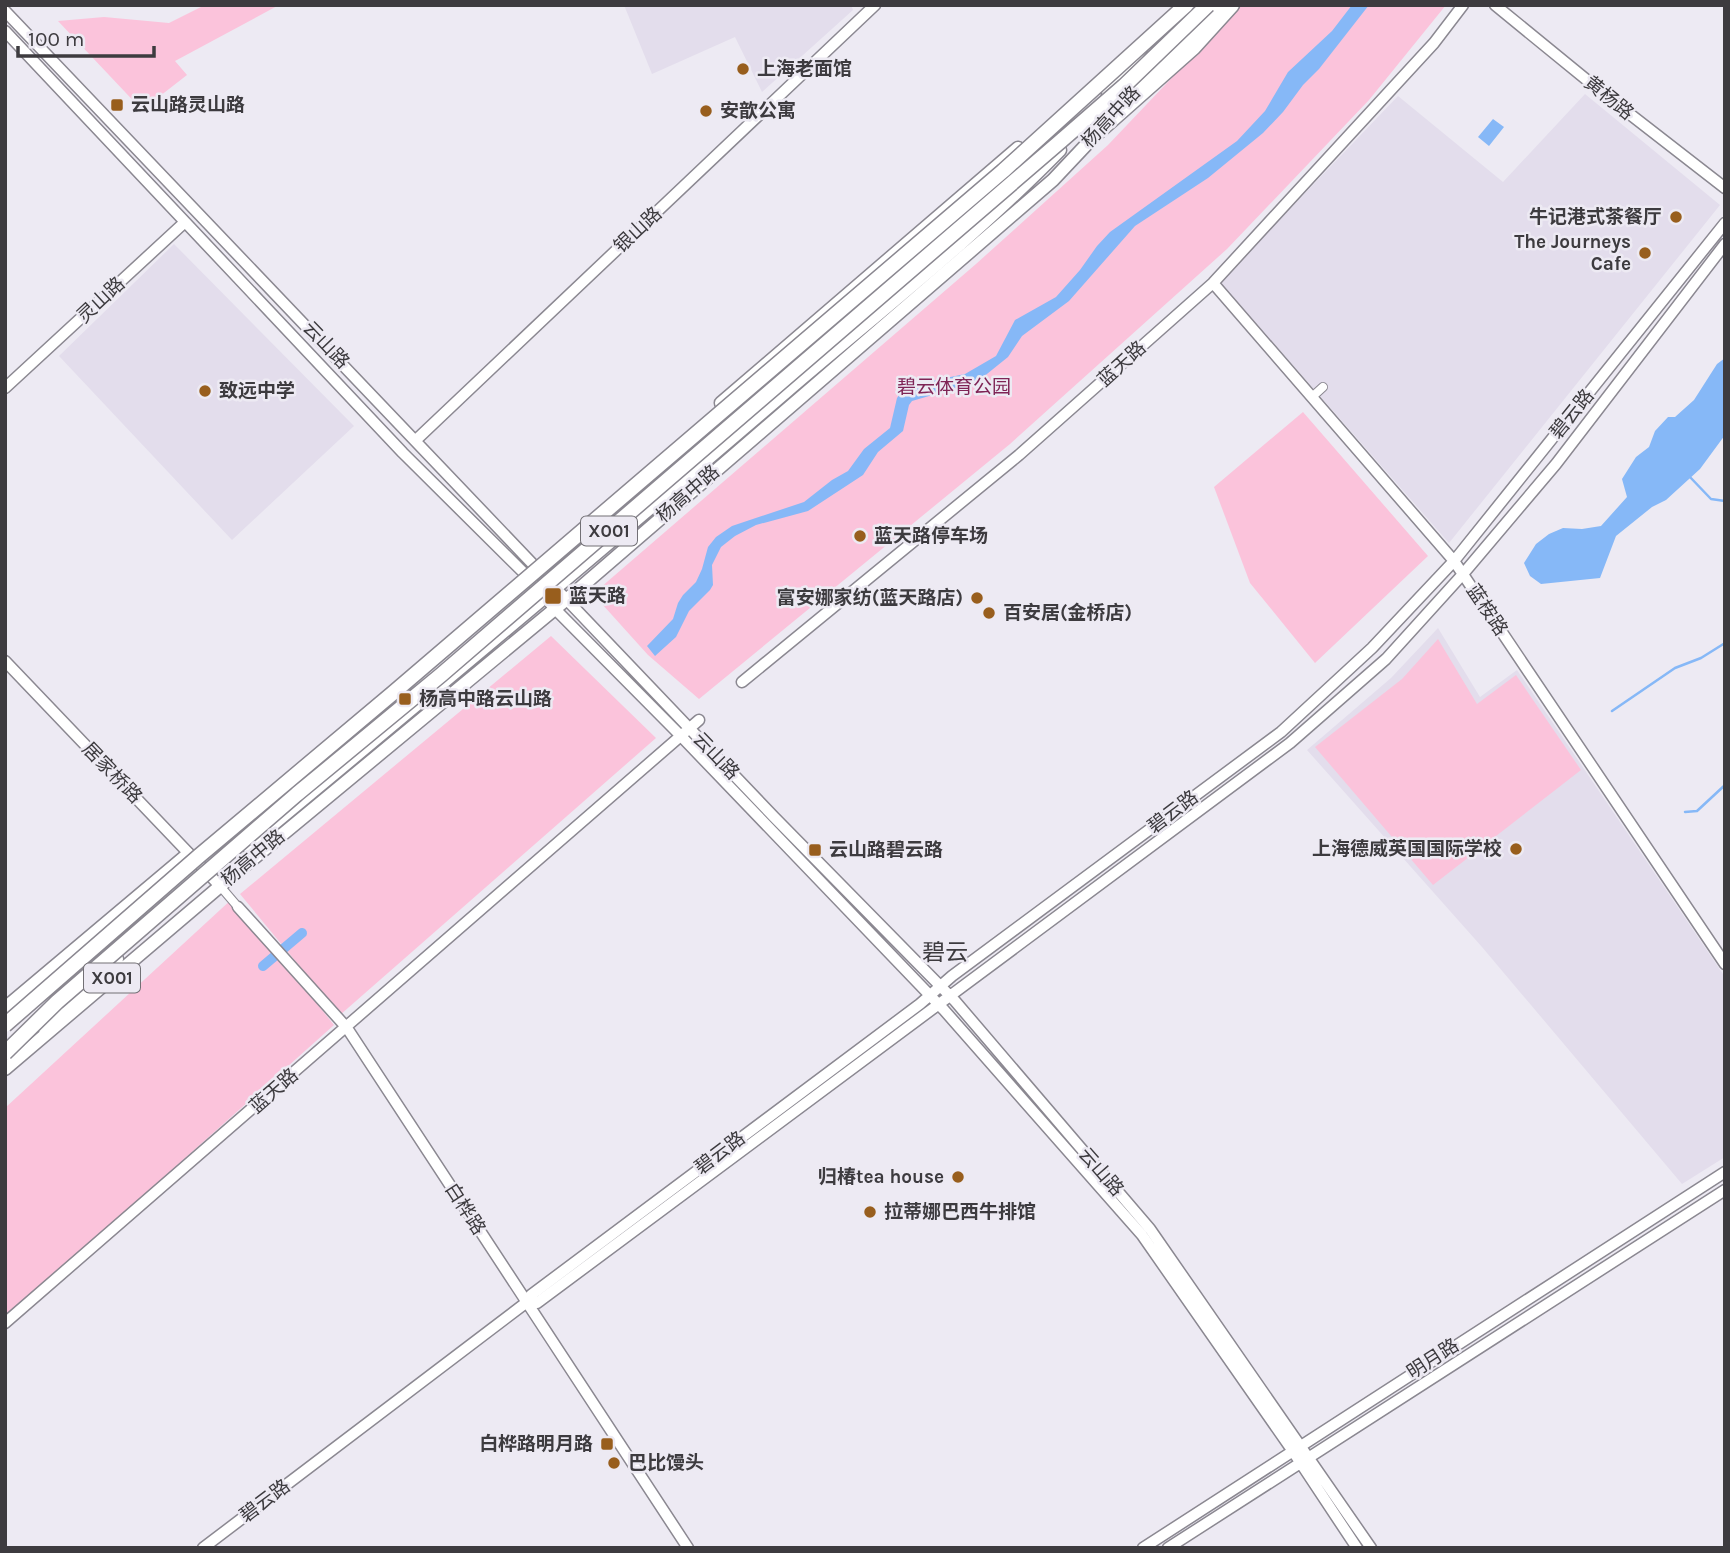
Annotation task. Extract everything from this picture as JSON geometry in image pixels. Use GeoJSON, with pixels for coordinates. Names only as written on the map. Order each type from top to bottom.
{"type":"FeatureCollection","features":[{"type":"Feature","properties":{"kind":"highway","name":"杨高中路"},"geometry":{"type":"LineString","coordinates":[[5,1025],[199,856],[1003,172],[1186,5]]}},
{"type":"Feature","properties":{"kind":"highway","name":"杨高中路"},"geometry":{"type":"LineString","coordinates":[[5,1054],[57,1002],[297,794],[575,561],[1073,131],[1208,5]]}},
{"type":"Feature","properties":{"kind":"highway"},"geometry":{"type":"LineString","coordinates":[[1097,133],[1194,48],[1232,5]]}},
{"type":"Feature","properties":{"kind":"main road","name":"杨高中路"},"geometry":{"type":"LineString","coordinates":[[5,1054],[555,609],[562,594],[781,396],[1028,183],[1126,73],[1159,22],[1176,5]]}},
{"type":"Feature","properties":{"kind":"main road","name":"杨高中路"},"geometry":{"type":"LineString","coordinates":[[5,1069],[215,882],[546,599],[562,594],[758,433],[1053,180],[1147,78],[1222,5]]}},
{"type":"Feature","properties":{"kind":"main road","name":"X001"},"geometry":{"type":"LineString","coordinates":[[529,568],[1001,163],[1159,22]]}},
{"type":"Feature","properties":{"kind":"main road"},"geometry":{"type":"LineString","coordinates":[[715,409],[781,396]]}},
{"type":"Feature","properties":{"kind":"main road","name":"X001"},"geometry":{"type":"LineString","coordinates":[[5,1008],[188,854]]}},
{"type":"Feature","properties":{"kind":"street","name":"银山路"},"geometry":{"type":"LineString","coordinates":[[401,454],[875,5]]}},
{"type":"Feature","properties":{"kind":"street","name":"蓝天路"},"geometry":{"type":"LineString","coordinates":[[742,682],[1020,455],[1213,283],[1434,43],[1462,5]]}},
{"type":"Feature","properties":{"kind":"street","name":"黄杨路"},"geometry":{"type":"LineString","coordinates":[[1495,5],[1725,188]]}},
{"type":"Feature","properties":{"kind":"street","name":"云山路"},"geometry":{"type":"LineString","coordinates":[[5,11],[416,440],[529,568],[546,599],[555,609],[939,1004],[1142,1236],[1296,1447]]}},
{"type":"Feature","properties":{"kind":"street","name":"云山路"},"geometry":{"type":"LineString","coordinates":[[5,31],[401,454],[562,594],[941,986],[1150,1229],[1305,1460],[1371,1548]]}},
{"type":"Feature","properties":{"kind":"street","name":"灵山路"},"geometry":{"type":"LineString","coordinates":[[5,388],[195,211]]}},
{"type":"Feature","properties":{"kind":"street","name":"碧云路"},"geometry":{"type":"LineString","coordinates":[[203,1548],[527,1302],[531,1295],[1281,732],[1373,649],[1454,561],[1725,223]]}},
{"type":"Feature","properties":{"kind":"street","name":"碧云路"},"geometry":{"type":"LineString","coordinates":[[527,1302],[537,1303],[1290,743],[1386,659],[1463,574],[1556,464],[1725,244]]}},
{"type":"Feature","properties":{"kind":"street","name":"蓝桉路"},"geometry":{"type":"LineString","coordinates":[[1213,283],[1454,561],[1725,964]]}},
{"type":"Feature","properties":{"kind":"street"},"geometry":{"type":"LineString","coordinates":[[1312,397],[1323,387]]}},
{"type":"Feature","properties":{"kind":"street","name":"居家桥路"},"geometry":{"type":"LineString","coordinates":[[5,661],[215,882]]}},
{"type":"Feature","properties":{"kind":"street","name":"蓝天路"},"geometry":{"type":"LineString","coordinates":[[5,1323],[699,720]]}},
{"type":"Feature","properties":{"kind":"street","name":"白桦路"},"geometry":{"type":"LineString","coordinates":[[215,882],[347,1028],[688,1548]]}},
{"type":"Feature","properties":{"kind":"street","name":"明月路"},"geometry":{"type":"LineString","coordinates":[[1143,1548],[1725,1172]]}},
{"type":"Feature","properties":{"kind":"street","name":"明月路"},"geometry":{"type":"LineString","coordinates":[[1168,1548],[1725,1190]]}},
{"type":"Feature","properties":{"kind":"street","name":"云山路"},"geometry":{"type":"LineString","coordinates":[[1305,1460],[1357,1548]]}},
{"type":"Feature","properties":{"kind":"shaded area"},"geometry":{"type":"Polygon","coordinates":[[[624,5],[851,5],[853,10],[762,92],[735,37],[652,74],[624,5]]]}},
{"type":"Feature","properties":{"kind":"shaded area"},"geometry":{"type":"Polygon","coordinates":[[[1585,94],[1720,205],[1449,543],[1220,282],[1398,96],[1503,182],[1585,94]]]}},
{"type":"Feature","properties":{"kind":"shaded area","name":"致远中学"},"geometry":{"type":"Polygon","coordinates":[[[174,244],[354,426],[232,540],[59,356],[174,244]]]}},
{"type":"Feature","properties":{"kind":"shaded area","name":"上海德威英国国际学校"},"geometry":{"type":"Polygon","coordinates":[[[1438,628],[1480,697],[1517,670],[1725,977],[1725,1157],[1682,1184],[1482,947],[1307,750],[1391,678],[1438,628]]]}},
{"type":"Feature","properties":{"kind":"green space"},"geometry":{"type":"Polygon","coordinates":[[[205,5],[279,5],[175,61],[187,75],[142,110],[58,21],[104,17],[169,23],[205,5]]]}},
{"type":"Feature","properties":{"kind":"green space","name":"碧云体育公园"},"geometry":{"type":"Polygon","coordinates":[[[1241,5],[1446,5],[1369,100],[1227,249],[1010,444],[699,699],[648,655],[593,594],[976,264],[1108,145],[1241,5]]]}},
{"type":"Feature","properties":{"kind":"green space"},"geometry":{"type":"Polygon","coordinates":[[[1303,412],[1428,556],[1315,663],[1250,583],[1214,487],[1303,412]]]}},
{"type":"Feature","properties":{"kind":"green space"},"geometry":{"type":"Polygon","coordinates":[[[551,636],[656,738],[340,1015],[240,894],[551,636]]]}},
{"type":"Feature","properties":{"kind":"green space"},"geometry":{"type":"Polygon","coordinates":[[[1438,639],[1477,704],[1516,675],[1581,770],[1433,885],[1315,747],[1402,679],[1438,639]]]}},
{"type":"Feature","properties":{"kind":"green space"},"geometry":{"type":"Polygon","coordinates":[[[233,898],[334,1025],[5,1319],[5,1108],[233,898]]]}},
{"type":"Feature","properties":{"kind":"water"},"geometry":{"type":"Polygon","coordinates":[[[1352,5],[1369,5],[1319,69],[1263,133],[1208,178],[1135,226],[1069,301],[1022,336],[1008,357],[977,382],[912,401],[903,431],[878,452],[863,475],[808,511],[756,525],[721,547],[712,565],[713,585],[710,590],[689,611],[676,637],[655,656],[647,646],[673,619],[678,603],[696,582],[708,547],[716,537],[732,526],[804,502],[848,471],[864,449],[890,428],[897,398],[903,390],[912,385],[965,374],[996,356],[1015,320],[1056,297],[1110,232],[1237,141],[1265,111],[1288,72],[1332,31],[1352,5]]]}},
{"type":"Feature","properties":{"kind":"water"},"geometry":{"type":"Polygon","coordinates":[[[1493,119],[1504,127],[1489,146],[1478,137],[1493,119]]]}},
{"type":"Feature","properties":{"kind":"water"},"geometry":{"type":"Polygon","coordinates":[[[1725,358],[1725,435],[1700,469],[1666,500],[1652,507],[1616,536],[1600,578],[1541,584],[1530,576],[1524,563],[1536,544],[1563,528],[1601,526],[1627,497],[1622,479],[1636,457],[1649,447],[1655,431],[1668,417],[1675,417],[1694,400],[1717,364],[1725,358]]]}},
{"type":"Feature","properties":{"kind":"waterway"},"geometry":{"type":"LineString","coordinates":[[1689,476],[1711,499],[1725,501]]}},
{"type":"Feature","properties":{"kind":"waterway"},"geometry":{"type":"LineString","coordinates":[[1612,711],[1675,668],[1701,658],[1725,643]]}},
{"type":"Feature","properties":{"kind":"waterway"},"geometry":{"type":"LineString","coordinates":[[1685,812],[1697,811],[1725,785]]}},
{"type":"Feature","properties":{"kind":"waterway"},"geometry":{"type":"LineString","coordinates":[[263,966],[302,933]]}},
{"type":"Feature","properties":{"kind":"place","name":"上海老面馆"},"geometry":{"type":"Point","coordinates":[743,69]}},
{"type":"Feature","properties":{"kind":"place","name":"云山路灵山路"},"geometry":{"type":"Point","coordinates":[117,105]}},
{"type":"Feature","properties":{"kind":"place","name":"安歆公寓"},"geometry":{"type":"Point","coordinates":[706,111]}},
{"type":"Feature","properties":{"kind":"place","name":"牛记港式茶餐厅"},"geometry":{"type":"Point","coordinates":[1676,217]}},
{"type":"Feature","properties":{"kind":"place","name":"The Journeys Cafe"},"geometry":{"type":"Point","coordinates":[1645,253]}},
{"type":"Feature","properties":{"kind":"place","name":"致远中学"},"geometry":{"type":"Point","coordinates":[205,391]}},
{"type":"Feature","properties":{"kind":"place","name":"蓝天路停车场"},"geometry":{"type":"Point","coordinates":[860,536]}},
{"type":"Feature","properties":{"kind":"place","name":"蓝天路"},"geometry":{"type":"Point","coordinates":[553,596]}},
{"type":"Feature","properties":{"kind":"place","name":"富安娜家纺(蓝天路店)"},"geometry":{"type":"Point","coordinates":[977,598]}},
{"type":"Feature","properties":{"kind":"place","name":"百安居(金桥店)"},"geometry":{"type":"Point","coordinates":[989,613]}},
{"type":"Feature","properties":{"kind":"place","name":"杨高中路云山路"},"geometry":{"type":"Point","coordinates":[405,699]}},
{"type":"Feature","properties":{"kind":"place","name":"上海德威英国国际学校"},"geometry":{"type":"Point","coordinates":[1516,849]}},
{"type":"Feature","properties":{"kind":"place","name":"云山路碧云路"},"geometry":{"type":"Point","coordinates":[815,850]}},
{"type":"Feature","properties":{"kind":"place","name":"归椿tea house"},"geometry":{"type":"Point","coordinates":[958,1177]}},
{"type":"Feature","properties":{"kind":"place","name":"拉蒂娜巴西牛排馆"},"geometry":{"type":"Point","coordinates":[870,1212]}},
{"type":"Feature","properties":{"kind":"place","name":"白桦路明月路"},"geometry":{"type":"Point","coordinates":[607,1444]}},
{"type":"Feature","properties":{"kind":"place","name":"巴比馒头"},"geometry":{"type":"Point","coordinates":[614,1463]}},
{"type":"Feature","properties":{"kind":"district","name":"碧云"},"geometry":{"type":"Point","coordinates":[945,952]}}]}
